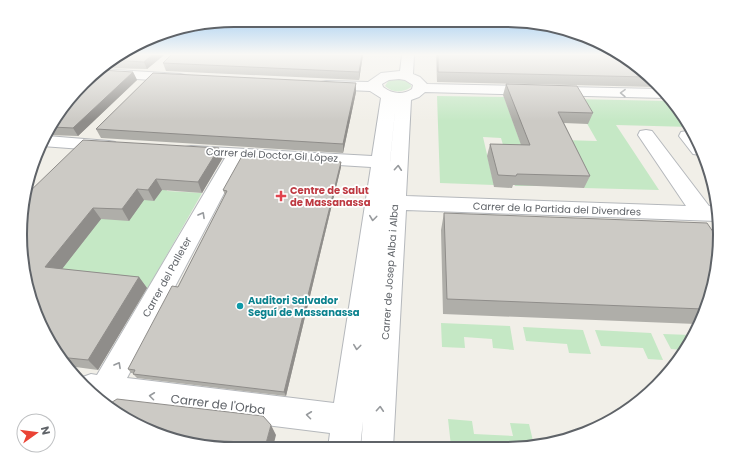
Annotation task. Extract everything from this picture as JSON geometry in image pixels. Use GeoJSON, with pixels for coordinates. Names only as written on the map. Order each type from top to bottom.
{"type":"FeatureCollection","features":[{"type":"Feature","properties":{"kind":"street"},"geometry":{"type":"LineString","coordinates":[[137,90],[150,77]]}},
{"type":"Feature","properties":{"kind":"street"},"geometry":{"type":"LineString","coordinates":[[169,77],[192,78]]}},
{"type":"Feature","properties":{"kind":"street","name":"Carrer de Josep Alba i Alba"},"geometry":{"type":"LineString","coordinates":[[346,434],[381,162],[399,77]]}},
{"type":"Feature","properties":{"kind":"street","name":"Carrer de Josep Alba i Alba"},"geometry":{"type":"LineString","coordinates":[[377,442],[396,203],[397,83]]}},
{"type":"Feature","properties":{"kind":"street"},"geometry":{"type":"LineString","coordinates":[[316,84],[397,83],[658,94]]}},
{"type":"Feature","properties":{"kind":"street"},"geometry":{"type":"LineString","coordinates":[[646,135],[710,214]]}},
{"type":"Feature","properties":{"kind":"street"},"geometry":{"type":"LineString","coordinates":[[686,136],[691,142]]}},
{"type":"Feature","properties":{"kind":"street"},"geometry":{"type":"LineString","coordinates":[[69,157],[88,138]]}},
{"type":"Feature","properties":{"kind":"street"},"geometry":{"type":"LineString","coordinates":[[49,141],[88,138],[125,147]]}},
{"type":"Feature","properties":{"kind":"street","name":"Carrer del Doctor Gil López"},"geometry":{"type":"LineString","coordinates":[[178,150],[381,162]]}},
{"type":"Feature","properties":{"kind":"street","name":"Carrer del Palleter"},"geometry":{"type":"LineString","coordinates":[[98,391],[236,154]]}},
{"type":"Feature","properties":{"kind":"street","name":"Carrer de la Partida del Divendres"},"geometry":{"type":"LineString","coordinates":[[396,203],[710,214]]}},
{"type":"Feature","properties":{"kind":"street","name":"Carrer de l'Orba"},"geometry":{"type":"LineString","coordinates":[[101,394],[346,434]]}},
{"type":"Feature","properties":{"kind":"green space"},"geometry":{"type":"Polygon","coordinates":[[[389,80],[405,80],[411,85],[411,87],[405,90],[394,91],[385,86],[389,80]]]}},
{"type":"Feature","properties":{"kind":"green space"},"geometry":{"type":"Polygon","coordinates":[[[437,96],[504,97],[536,186],[515,186],[501,138],[483,137],[494,185],[440,183],[437,96]]]}},
{"type":"Feature","properties":{"kind":"green space"},"geometry":{"type":"Polygon","coordinates":[[[573,99],[664,101],[683,127],[616,125],[659,190],[584,188],[562,140],[597,141],[573,99]]]}},
{"type":"Feature","properties":{"kind":"green space"},"geometry":{"type":"Polygon","coordinates":[[[165,186],[167,191],[202,193],[148,288],[55,278],[100,219],[144,200],[165,186]]]}},
{"type":"Feature","properties":{"kind":"green space"},"geometry":{"type":"Polygon","coordinates":[[[441,323],[510,326],[514,350],[493,348],[492,339],[464,337],[465,348],[442,347],[441,323]]]}},
{"type":"Feature","properties":{"kind":"green space"},"geometry":{"type":"Polygon","coordinates":[[[523,327],[583,330],[591,354],[569,353],[567,344],[526,341],[523,327]]]}},
{"type":"Feature","properties":{"kind":"green space"},"geometry":{"type":"Polygon","coordinates":[[[595,330],[651,333],[663,360],[648,359],[643,348],[601,346],[595,330]]]}},
{"type":"Feature","properties":{"kind":"green space"},"geometry":{"type":"Polygon","coordinates":[[[663,334],[687,335],[678,350],[671,349],[663,334]]]}},
{"type":"Feature","properties":{"kind":"green space"},"geometry":{"type":"Polygon","coordinates":[[[448,419],[472,421],[474,434],[513,436],[510,423],[529,424],[533,440],[519,442],[451,442],[448,419]]]}},
{"type":"Feature","properties":{"kind":"building"},"geometry":{"type":"Polygon","coordinates":[[[128,77],[73,128],[57,127],[78,98],[98,78],[128,77]]]}},
{"type":"Feature","properties":{"kind":"building"},"geometry":{"type":"Polygon","coordinates":[[[149,77],[232,77],[356,83],[343,144],[96,129],[149,77]]]}},
{"type":"Feature","properties":{"kind":"building"},"geometry":{"type":"Polygon","coordinates":[[[506,84],[577,86],[593,113],[558,112],[590,176],[517,174],[516,176],[498,175],[490,144],[530,145],[506,84]]]}},
{"type":"Feature","properties":{"kind":"building"},"geometry":{"type":"Polygon","coordinates":[[[83,140],[219,148],[198,182],[156,179],[148,190],[137,189],[122,209],[93,208],[45,267],[139,277],[88,360],[68,358],[48,326],[38,301],[31,275],[27,248],[27,221],[32,189],[83,140]]]}},
{"type":"Feature","properties":{"kind":"building","name":"Auditori Salvador Seguí de Massanassa"},"geometry":{"type":"Polygon","coordinates":[[[242,156],[341,162],[284,392],[133,374],[135,370],[128,369],[172,286],[178,287],[227,191],[223,190],[242,156]]]}},
{"type":"Feature","properties":{"kind":"building"},"geometry":{"type":"Polygon","coordinates":[[[444,213],[707,223],[713,232],[713,248],[709,275],[699,309],[447,299],[444,213]]]}},
{"type":"Feature","properties":{"kind":"building"},"geometry":{"type":"Polygon","coordinates":[[[117,399],[263,416],[271,425],[266,442],[221,442],[207,440],[181,435],[155,426],[143,421],[112,402],[117,399]]]}},
{"type":"Feature","properties":{"kind":"place","name":"Centre de Salut de Massanassa"},"geometry":{"type":"Point","coordinates":[281,196]}},
{"type":"Feature","properties":{"kind":"place","name":"Auditori Salvador Seguí de Massanassa"},"geometry":{"type":"Point","coordinates":[240,306]}}]}
